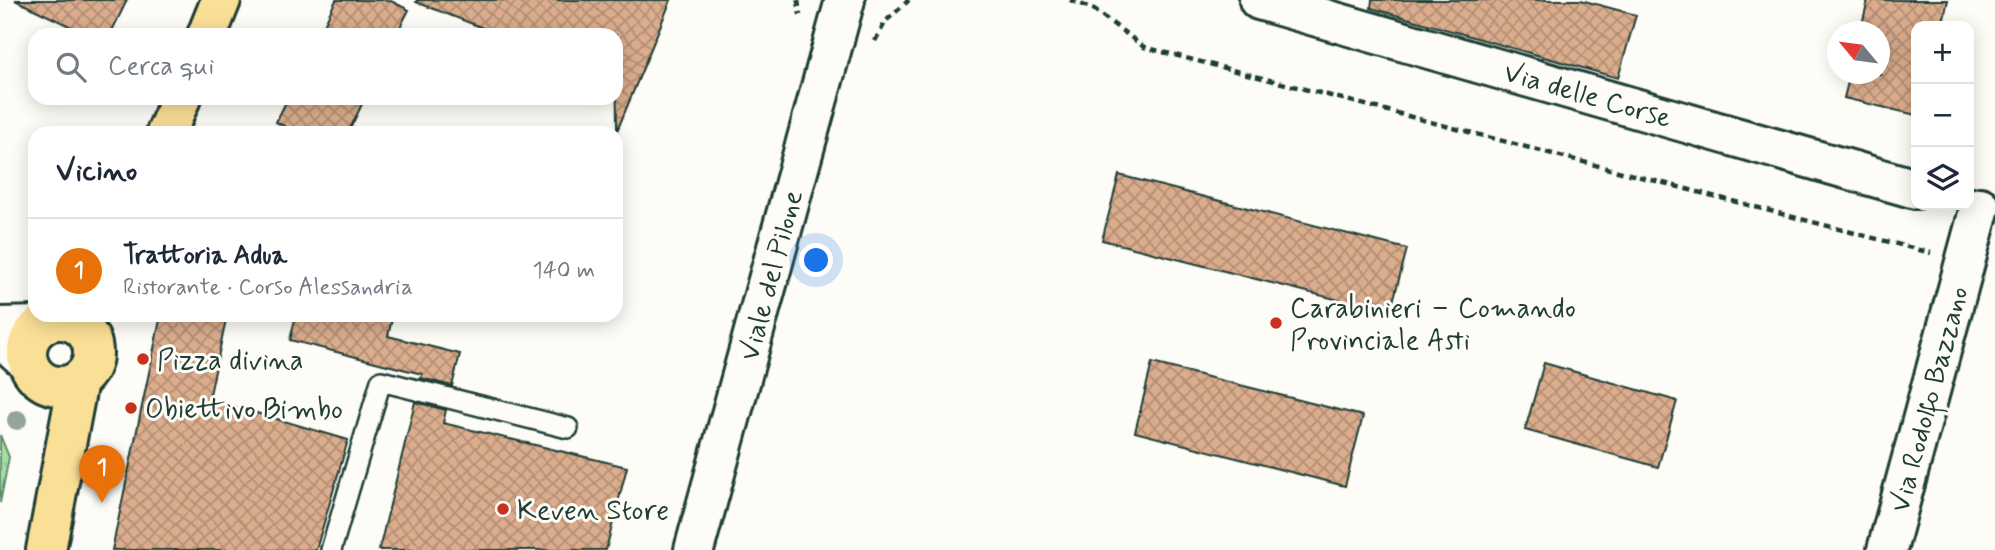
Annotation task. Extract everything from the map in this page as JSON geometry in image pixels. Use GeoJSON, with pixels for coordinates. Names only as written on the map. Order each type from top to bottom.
{"type":"FeatureCollection","features":[{"type":"Feature","properties":{"kind":"main road"},"geometry":{"type":"LineString","coordinates":[[210,28],[221,0]]}},
{"type":"Feature","properties":{"kind":"main road"},"geometry":{"type":"LineString","coordinates":[[169,126],[178,105]]}},
{"type":"Feature","properties":{"kind":"main road"},"geometry":{"type":"LineString","coordinates":[[46,550],[62,452],[78,381],[92,364],[93,343],[70,322],[29,342],[34,370],[62,452]]}},
{"type":"Feature","properties":{"kind":"main road"},"geometry":{"type":"LineString","coordinates":[[34,370],[57,386],[78,381]]}},
{"type":"Feature","properties":{"kind":"street","name":"Viale del Pilone"},"geometry":{"type":"LineString","coordinates":[[694,550],[845,0]]}},
{"type":"Feature","properties":{"kind":"street","name":"Via delle Corse"},"geometry":{"type":"LineString","coordinates":[[1259,0],[1911,188]]}},
{"type":"Feature","properties":{"kind":"street","name":"Via Rodolfo Bazzano"},"geometry":{"type":"LineString","coordinates":[[1887,550],[1981,208]]}},
{"type":"Feature","properties":{"kind":"street"},"geometry":{"type":"LineString","coordinates":[[0,327],[70,322]]}},
{"type":"Feature","properties":{"kind":"street"},"geometry":{"type":"LineString","coordinates":[[0,337],[34,370]]}},
{"type":"Feature","properties":{"kind":"lane"},"geometry":{"type":"LineString","coordinates":[[331,550],[381,381],[568,428]]}},
{"type":"Feature","properties":{"kind":"path"},"geometry":{"type":"LineString","coordinates":[[1070,0],[1093,9],[1144,47],[1965,262]]}},
{"type":"Feature","properties":{"kind":"green space"},"geometry":{"type":"Polygon","coordinates":[[[0,435],[9,457],[0,503],[0,435]]]}},
{"type":"Feature","properties":{"kind":"building"},"geometry":{"type":"Polygon","coordinates":[[[15,0],[127,0],[113,28],[73,28],[15,0]]]}},
{"type":"Feature","properties":{"kind":"building"},"geometry":{"type":"Polygon","coordinates":[[[336,0],[389,0],[409,10],[400,28],[322,28],[336,0]]]}},
{"type":"Feature","properties":{"kind":"building"},"geometry":{"type":"Polygon","coordinates":[[[671,0],[619,126],[617,126],[617,105],[623,105],[623,28],[483,28],[416,2],[671,0]]]}},
{"type":"Feature","properties":{"kind":"building"},"geometry":{"type":"Polygon","coordinates":[[[1372,0],[1581,0],[1636,15],[1618,78],[1371,8],[1372,0]]]}},
{"type":"Feature","properties":{"kind":"building"},"geometry":{"type":"Polygon","coordinates":[[[1868,0],[1948,0],[1943,21],[1911,21],[1911,114],[1844,98],[1848,84],[1890,84],[1890,21],[1863,21],[1868,0]]]}},
{"type":"Feature","properties":{"kind":"building"},"geometry":{"type":"Polygon","coordinates":[[[284,105],[362,105],[351,126],[284,126],[276,122],[284,105]]]}},
{"type":"Feature","properties":{"kind":"building"},"geometry":{"type":"Polygon","coordinates":[[[1119,175],[1407,249],[1390,313],[1102,240],[1119,175]]]}},
{"type":"Feature","properties":{"kind":"building"},"geometry":{"type":"Polygon","coordinates":[[[160,322],[226,322],[209,399],[348,440],[316,550],[112,550],[160,322]]]}},
{"type":"Feature","properties":{"kind":"building"},"geometry":{"type":"Polygon","coordinates":[[[294,322],[391,322],[388,336],[460,354],[452,386],[421,378],[422,374],[290,340],[294,322]]]}},
{"type":"Feature","properties":{"kind":"building"},"geometry":{"type":"Polygon","coordinates":[[[1152,363],[1363,416],[1345,486],[1135,432],[1152,363]]]}},
{"type":"Feature","properties":{"kind":"building"},"geometry":{"type":"Polygon","coordinates":[[[1544,363],[1677,401],[1658,467],[1525,430],[1544,363]]]}},
{"type":"Feature","properties":{"kind":"building","name":"Keven Store"},"geometry":{"type":"Polygon","coordinates":[[[415,402],[446,410],[443,423],[627,467],[606,550],[379,550],[415,402]]]}},
{"type":"Feature","properties":{"kind":"place","name":"Carabinieri – Comando Provinciale Asti"},"geometry":{"type":"Point","coordinates":[1276,323]}},
{"type":"Feature","properties":{"kind":"place","name":"Pizza divina"},"geometry":{"type":"Point","coordinates":[143,359]}},
{"type":"Feature","properties":{"kind":"place","name":"Obiettivo Bimbo"},"geometry":{"type":"Point","coordinates":[131,408]}},
{"type":"Feature","properties":{"kind":"place","name":"Trattoria Adua"},"geometry":{"type":"Point","coordinates":[102,503]}},
{"type":"Feature","properties":{"kind":"place","name":"Keven Store"},"geometry":{"type":"Point","coordinates":[503,509]}}]}
